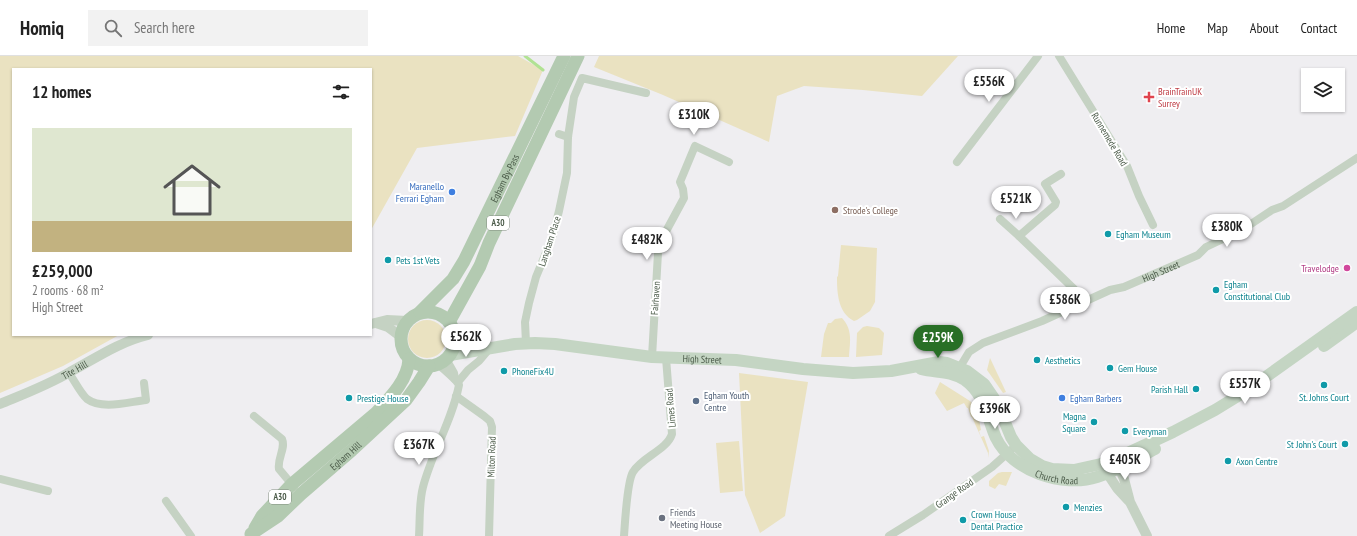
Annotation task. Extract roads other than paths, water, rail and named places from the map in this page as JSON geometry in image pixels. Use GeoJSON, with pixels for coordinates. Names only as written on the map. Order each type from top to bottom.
{"type":"FeatureCollection","features":[{"type":"Feature","properties":{"kind":"main road","name":"Egham By-Pass"},"geometry":{"type":"LineString","coordinates":[[420,312],[453,279],[464,261],[564,56]]}},
{"type":"Feature","properties":{"kind":"main road","name":"Egham By-Pass"},"geometry":{"type":"LineString","coordinates":[[451,327],[480,266],[489,243],[578,56]]}},
{"type":"Feature","properties":{"kind":"main road"},"geometry":{"type":"LineString","coordinates":[[420,312],[434,312],[445,317],[451,327],[454,342],[440,361],[417,364],[409,359],[402,348],[400,336],[402,328],[407,321],[415,314],[420,312]]}},
{"type":"Feature","properties":{"kind":"main road","name":"Church Road"},"geometry":{"type":"LineString","coordinates":[[1117,463],[1215,410],[1246,391],[1357,312]]}},
{"type":"Feature","properties":{"kind":"main road","name":"Church Road"},"geometry":{"type":"LineString","coordinates":[[958,371],[975,376],[984,384],[997,403],[1011,437],[1016,445],[1030,459],[1042,466],[1052,468],[1074,470],[1104,469],[1215,417],[1253,394],[1357,322]]}},
{"type":"Feature","properties":{"kind":"main road"},"geometry":{"type":"LineString","coordinates":[[451,327],[490,348]]}},
{"type":"Feature","properties":{"kind":"main road","name":"High Street"},"geometry":{"type":"LineString","coordinates":[[440,361],[490,348],[526,343],[555,344],[652,357],[736,360],[810,370],[853,373],[914,368],[948,372],[958,371]]}},
{"type":"Feature","properties":{"kind":"main road","name":"Egham Hill"},"geometry":{"type":"LineString","coordinates":[[250,535],[262,516],[292,484],[387,402],[401,382],[409,359]]}},
{"type":"Feature","properties":{"kind":"main road","name":"Egham Hill"},"geometry":{"type":"LineString","coordinates":[[250,535],[278,516],[352,450],[406,400],[419,382],[440,361]]}},
{"type":"Feature","properties":{"kind":"main road","name":"Church Road"},"geometry":{"type":"LineString","coordinates":[[958,371],[975,389],[981,399],[1000,446],[1007,454],[1030,470],[1056,478],[1074,480],[1097,477],[1104,469]]}},
{"type":"Feature","properties":{"kind":"street"},"geometry":{"type":"LineString","coordinates":[[956,162],[1038,56]]}},
{"type":"Feature","properties":{"kind":"street","name":"Runnemede Road"},"geometry":{"type":"LineString","coordinates":[[1059,56],[1127,166],[1153,225]]}},
{"type":"Feature","properties":{"kind":"street","name":"Langham Place"},"geometry":{"type":"LineString","coordinates":[[526,343],[525,322],[529,303],[536,277],[552,238],[567,173],[568,137],[574,97],[582,78],[646,93]]}},
{"type":"Feature","properties":{"kind":"street"},"geometry":{"type":"LineString","coordinates":[[559,134],[568,137]]}},
{"type":"Feature","properties":{"kind":"street","name":"Fairhaven"},"geometry":{"type":"LineString","coordinates":[[652,357],[658,252],[664,236],[684,198],[683,189],[680,182],[682,175],[694,146],[729,162]]}},
{"type":"Feature","properties":{"kind":"street","name":"High Street"},"geometry":{"type":"LineString","coordinates":[[958,371],[969,352],[977,346],[1042,321],[1110,290],[1124,287],[1198,255],[1206,247],[1242,230],[1272,210],[1283,206],[1357,158]]}},
{"type":"Feature","properties":{"kind":"street"},"geometry":{"type":"LineString","coordinates":[[1019,236],[1055,205],[1056,202],[1045,184],[1061,174]]}},
{"type":"Feature","properties":{"kind":"street"},"geometry":{"type":"LineString","coordinates":[[1000,219],[1074,289],[1080,304]]}},
{"type":"Feature","properties":{"kind":"street"},"geometry":{"type":"LineString","coordinates":[[374,323],[387,320],[407,321]]}},
{"type":"Feature","properties":{"kind":"street"},"geometry":{"type":"LineString","coordinates":[[374,323],[388,327],[400,336]]}},
{"type":"Feature","properties":{"kind":"street","name":"Tite Hill"},"geometry":{"type":"LineString","coordinates":[[0,404],[70,373],[117,346],[144,336]]}},
{"type":"Feature","properties":{"kind":"street"},"geometry":{"type":"LineString","coordinates":[[457,381],[480,361],[490,348]]}},
{"type":"Feature","properties":{"kind":"street","name":"Limes Road"},"geometry":{"type":"LineString","coordinates":[[624,536],[631,475],[642,461],[666,444],[671,438],[672,434],[666,358]]}},
{"type":"Feature","properties":{"kind":"street"},"geometry":{"type":"LineString","coordinates":[[419,536],[422,489],[449,420],[455,400],[457,381],[454,372],[440,361]]}},
{"type":"Feature","properties":{"kind":"street"},"geometry":{"type":"LineString","coordinates":[[70,373],[87,398],[98,404],[149,399],[144,383]]}},
{"type":"Feature","properties":{"kind":"street","name":"Milton Road"},"geometry":{"type":"LineString","coordinates":[[455,400],[484,416],[490,421],[492,427],[489,536]]}},
{"type":"Feature","properties":{"kind":"street"},"geometry":{"type":"LineString","coordinates":[[254,416],[282,439],[283,446],[279,458],[279,469],[301,494]]}},
{"type":"Feature","properties":{"kind":"street","name":"Grange Road"},"geometry":{"type":"LineString","coordinates":[[889,536],[923,515],[992,467],[1016,445]]}},
{"type":"Feature","properties":{"kind":"street"},"geometry":{"type":"LineString","coordinates":[[1117,463],[1130,502],[1147,536]]}},
{"type":"Feature","properties":{"kind":"street"},"geometry":{"type":"LineString","coordinates":[[1104,469],[1117,488],[1130,502]]}},
{"type":"Feature","properties":{"kind":"street"},"geometry":{"type":"LineString","coordinates":[[0,479],[48,491]]}},
{"type":"Feature","properties":{"kind":"street"},"geometry":{"type":"LineString","coordinates":[[166,501],[191,536]]}},
{"type":"Feature","properties":{"kind":"waterway"},"geometry":{"type":"LineString","coordinates":[[525,56],[543,70]]}},
{"type":"Feature","properties":{"kind":"place","name":"BrainTrainUK Surrey"},"geometry":{"type":"Point","coordinates":[1149,97]}},
{"type":"Feature","properties":{"kind":"place","name":"Maranello Ferrari Egham"},"geometry":{"type":"Point","coordinates":[452,192]}},
{"type":"Feature","properties":{"kind":"place","name":"Strode's College"},"geometry":{"type":"Point","coordinates":[835,210]}},
{"type":"Feature","properties":{"kind":"place","name":"Egham Museum"},"geometry":{"type":"Point","coordinates":[1108,234]}},
{"type":"Feature","properties":{"kind":"place","name":"Pets 1st Vets"},"geometry":{"type":"Point","coordinates":[388,260]}},
{"type":"Feature","properties":{"kind":"place","name":"Travelodge"},"geometry":{"type":"Point","coordinates":[1347,268]}},
{"type":"Feature","properties":{"kind":"place","name":"Egham Constitutional Club"},"geometry":{"type":"Point","coordinates":[1216,290]}},
{"type":"Feature","properties":{"kind":"place","name":"Aesthetics"},"geometry":{"type":"Point","coordinates":[1037,360]}},
{"type":"Feature","properties":{"kind":"place","name":"Gem House"},"geometry":{"type":"Point","coordinates":[1110,368]}},
{"type":"Feature","properties":{"kind":"place","name":"PhoneFix4U"},"geometry":{"type":"Point","coordinates":[504,371]}},
{"type":"Feature","properties":{"kind":"place","name":"St. Johns Court"},"geometry":{"type":"Point","coordinates":[1324,385]}},
{"type":"Feature","properties":{"kind":"place","name":"Parish Hall"},"geometry":{"type":"Point","coordinates":[1196,389]}},
{"type":"Feature","properties":{"kind":"place","name":"Prestige House"},"geometry":{"type":"Point","coordinates":[349,398]}},
{"type":"Feature","properties":{"kind":"place","name":"Egham Barbers"},"geometry":{"type":"Point","coordinates":[1062,398]}},
{"type":"Feature","properties":{"kind":"place","name":"Egham Youth Centre"},"geometry":{"type":"Point","coordinates":[696,401]}},
{"type":"Feature","properties":{"kind":"place","name":"Magna Square"},"geometry":{"type":"Point","coordinates":[1094,422]}},
{"type":"Feature","properties":{"kind":"place","name":"Everyman"},"geometry":{"type":"Point","coordinates":[1125,431]}},
{"type":"Feature","properties":{"kind":"place","name":"St John's Court"},"geometry":{"type":"Point","coordinates":[1345,444]}},
{"type":"Feature","properties":{"kind":"place","name":"Axon Centre"},"geometry":{"type":"Point","coordinates":[1228,461]}},
{"type":"Feature","properties":{"kind":"place","name":"Menzies"},"geometry":{"type":"Point","coordinates":[1066,507]}},
{"type":"Feature","properties":{"kind":"place","name":"Friends Meeting House"},"geometry":{"type":"Point","coordinates":[662,518]}},
{"type":"Feature","properties":{"kind":"place","name":"Crown House Dental Practice"},"geometry":{"type":"Point","coordinates":[963,520]}}]}
